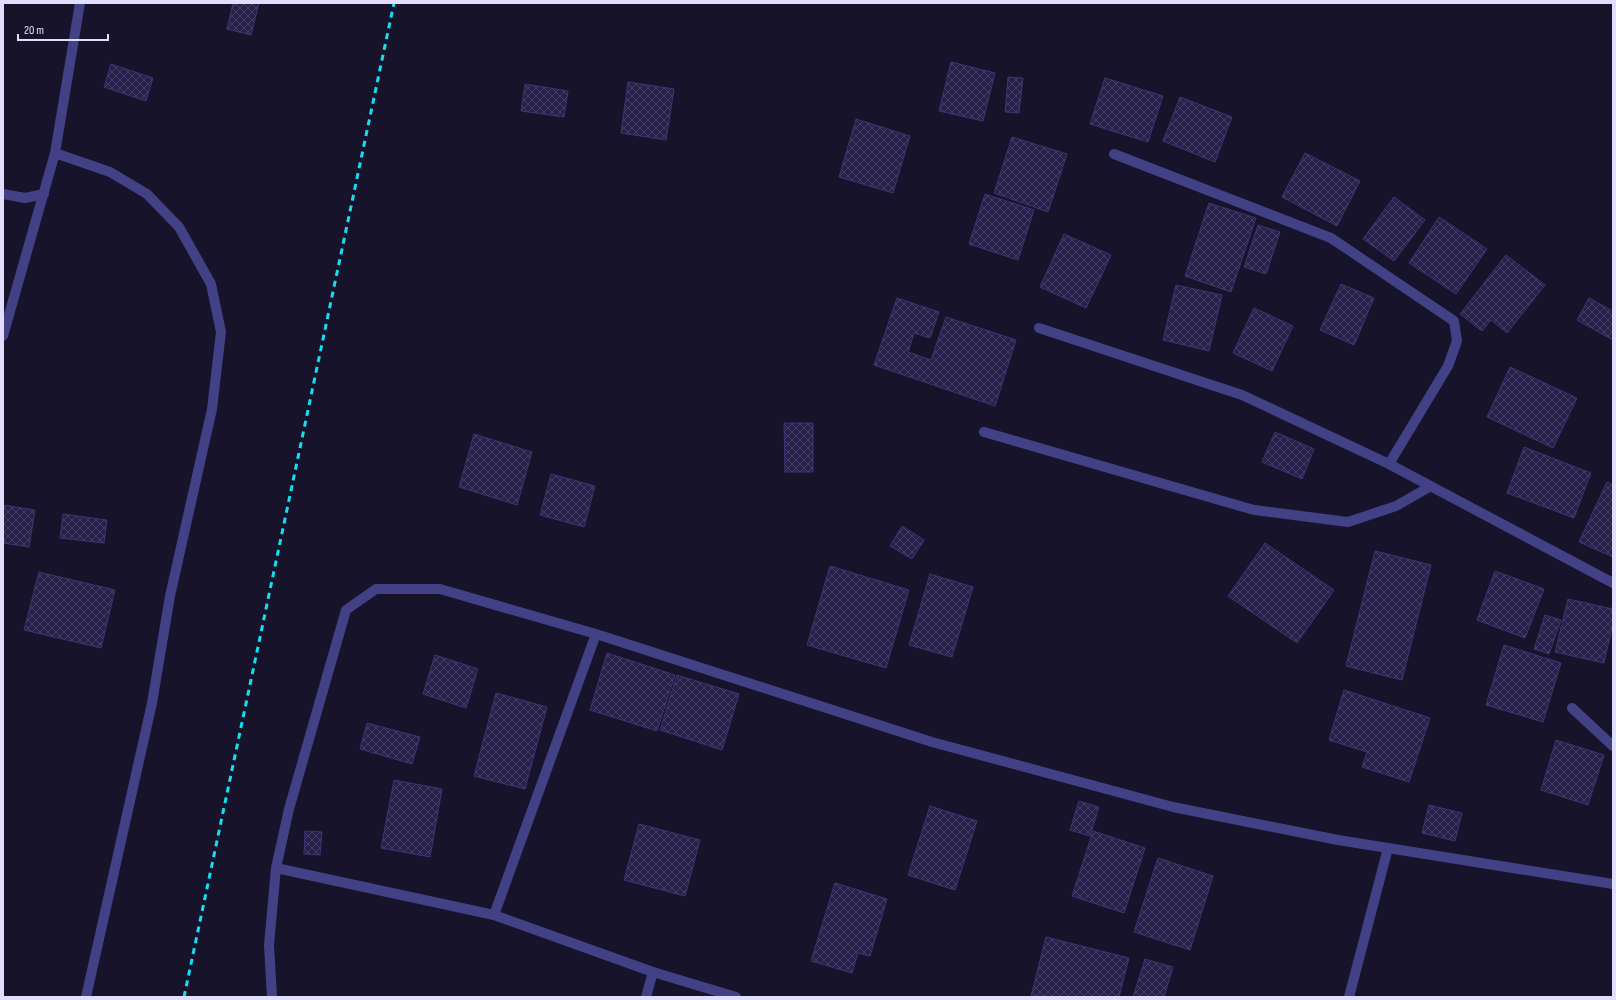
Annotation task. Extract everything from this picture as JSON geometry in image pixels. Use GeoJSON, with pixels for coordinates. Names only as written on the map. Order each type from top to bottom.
{"type":"FeatureCollection","features":[{"type":"Feature","properties":{"kind":"street"},"geometry":{"type":"LineString","coordinates":[[3,336],[55,153],[80,3]]}},
{"type":"Feature","properties":{"kind":"street"},"geometry":{"type":"LineString","coordinates":[[55,153],[116,175],[147,194],[179,227],[211,284],[221,332],[212,409],[170,596],[152,703],[86,997]]}},
{"type":"Feature","properties":{"kind":"street"},"geometry":{"type":"LineString","coordinates":[[1114,154],[1331,238],[1454,321],[1458,341],[1448,366],[1389,464]]}},
{"type":"Feature","properties":{"kind":"street"},"geometry":{"type":"LineString","coordinates":[[3,194],[25,198],[44,194]]}},
{"type":"Feature","properties":{"kind":"street"},"geometry":{"type":"LineString","coordinates":[[1039,328],[1242,395],[1389,464],[1613,583]]}},
{"type":"Feature","properties":{"kind":"street"},"geometry":{"type":"LineString","coordinates":[[984,432],[1254,510],[1348,522],[1396,506],[1431,486]]}},
{"type":"Feature","properties":{"kind":"street"},"geometry":{"type":"LineString","coordinates":[[272,997],[269,945],[276,868],[289,809],[346,610],[376,589],[440,589],[596,634],[939,744],[1173,807],[1388,848],[1613,884]]}},
{"type":"Feature","properties":{"kind":"street"},"geometry":{"type":"LineString","coordinates":[[494,916],[596,634]]}},
{"type":"Feature","properties":{"kind":"street"},"geometry":{"type":"LineString","coordinates":[[1572,708],[1613,746]]}},
{"type":"Feature","properties":{"kind":"street"},"geometry":{"type":"LineString","coordinates":[[1349,997],[1388,848]]}},
{"type":"Feature","properties":{"kind":"street"},"geometry":{"type":"LineString","coordinates":[[276,868],[494,916],[653,972],[736,997]]}},
{"type":"Feature","properties":{"kind":"street"},"geometry":{"type":"LineString","coordinates":[[646,997],[653,972]]}},
{"type":"Feature","properties":{"kind":"building"},"geometry":{"type":"Polygon","coordinates":[[[233,3],[259,3],[251,35],[227,29],[233,3]]]}},
{"type":"Feature","properties":{"kind":"building"},"geometry":{"type":"Polygon","coordinates":[[[951,62],[995,73],[983,121],[939,111],[951,62]]]}},
{"type":"Feature","properties":{"kind":"building"},"geometry":{"type":"Polygon","coordinates":[[[111,64],[153,78],[146,101],[104,87],[111,64]]]}},
{"type":"Feature","properties":{"kind":"building"},"geometry":{"type":"Polygon","coordinates":[[[1008,77],[1023,78],[1019,113],[1005,112],[1008,77]]]}},
{"type":"Feature","properties":{"kind":"building"},"geometry":{"type":"Polygon","coordinates":[[[1105,78],[1163,96],[1148,142],[1090,124],[1105,78]]]}},
{"type":"Feature","properties":{"kind":"building"},"geometry":{"type":"Polygon","coordinates":[[[628,82],[674,89],[666,140],[621,133],[628,82]]]}},
{"type":"Feature","properties":{"kind":"building"},"geometry":{"type":"Polygon","coordinates":[[[525,84],[568,91],[564,117],[521,111],[525,84]]]}},
{"type":"Feature","properties":{"kind":"building"},"geometry":{"type":"Polygon","coordinates":[[[1180,97],[1232,117],[1215,162],[1163,141],[1180,97]]]}},
{"type":"Feature","properties":{"kind":"building"},"geometry":{"type":"Polygon","coordinates":[[[856,119],[910,136],[893,193],[839,177],[856,119]]]}},
{"type":"Feature","properties":{"kind":"building"},"geometry":{"type":"Polygon","coordinates":[[[1012,137],[1067,154],[1048,212],[994,193],[1012,137]]]}},
{"type":"Feature","properties":{"kind":"building"},"geometry":{"type":"Polygon","coordinates":[[[1305,153],[1360,181],[1337,226],[1282,197],[1305,153]]]}},
{"type":"Feature","properties":{"kind":"building"},"geometry":{"type":"Polygon","coordinates":[[[985,194],[1034,210],[1018,260],[969,244],[985,194]]]}},
{"type":"Feature","properties":{"kind":"building"},"geometry":{"type":"Polygon","coordinates":[[[1394,197],[1425,220],[1394,261],[1363,239],[1394,197]]]}},
{"type":"Feature","properties":{"kind":"building"},"geometry":{"type":"Polygon","coordinates":[[[1209,203],[1256,218],[1231,292],[1185,276],[1209,203]]]}},
{"type":"Feature","properties":{"kind":"building"},"geometry":{"type":"Polygon","coordinates":[[[1439,217],[1487,249],[1456,294],[1409,263],[1439,217]]]}},
{"type":"Feature","properties":{"kind":"building"},"geometry":{"type":"Polygon","coordinates":[[[1258,225],[1280,232],[1266,274],[1244,267],[1258,225]]]}},
{"type":"Feature","properties":{"kind":"building"},"geometry":{"type":"Polygon","coordinates":[[[1064,234],[1111,255],[1086,308],[1040,287],[1064,234]]]}},
{"type":"Feature","properties":{"kind":"building"},"geometry":{"type":"Polygon","coordinates":[[[1506,255],[1545,285],[1507,333],[1491,320],[1482,331],[1460,314],[1506,255]]]}},
{"type":"Feature","properties":{"kind":"building"},"geometry":{"type":"Polygon","coordinates":[[[1341,284],[1374,298],[1354,345],[1320,330],[1341,284]]]}},
{"type":"Feature","properties":{"kind":"building"},"geometry":{"type":"Polygon","coordinates":[[[1176,285],[1222,295],[1209,351],[1163,340],[1176,285]]]}},
{"type":"Feature","properties":{"kind":"building"},"geometry":{"type":"Polygon","coordinates":[[[897,298],[939,312],[930,338],[914,333],[908,352],[931,360],[946,317],[1016,340],[995,406],[874,365],[897,298]]]}},
{"type":"Feature","properties":{"kind":"building"},"geometry":{"type":"Polygon","coordinates":[[[1589,298],[1613,311],[1613,340],[1577,320],[1589,298]]]}},
{"type":"Feature","properties":{"kind":"building"},"geometry":{"type":"Polygon","coordinates":[[[1254,308],[1293,326],[1272,371],[1233,353],[1254,308]]]}},
{"type":"Feature","properties":{"kind":"building"},"geometry":{"type":"Polygon","coordinates":[[[1510,367],[1577,398],[1553,448],[1487,417],[1510,367]]]}},
{"type":"Feature","properties":{"kind":"building"},"geometry":{"type":"Polygon","coordinates":[[[784,423],[813,423],[813,472],[785,472],[784,423]]]}},
{"type":"Feature","properties":{"kind":"building"},"geometry":{"type":"Polygon","coordinates":[[[1275,432],[1314,449],[1302,479],[1262,462],[1275,432]]]}},
{"type":"Feature","properties":{"kind":"building"},"geometry":{"type":"Polygon","coordinates":[[[474,434],[532,452],[517,505],[459,487],[474,434]]]}},
{"type":"Feature","properties":{"kind":"building"},"geometry":{"type":"Polygon","coordinates":[[[1524,447],[1591,473],[1574,518],[1507,493],[1524,447]]]}},
{"type":"Feature","properties":{"kind":"building"},"geometry":{"type":"Polygon","coordinates":[[[551,474],[595,486],[584,527],[540,515],[551,474]]]}},
{"type":"Feature","properties":{"kind":"building"},"geometry":{"type":"Polygon","coordinates":[[[1607,482],[1613,485],[1613,557],[1579,542],[1607,482]]]}},
{"type":"Feature","properties":{"kind":"building"},"geometry":{"type":"Polygon","coordinates":[[[3,505],[35,510],[29,547],[3,543],[3,505]]]}},
{"type":"Feature","properties":{"kind":"building"},"geometry":{"type":"Polygon","coordinates":[[[63,514],[107,520],[104,543],[60,538],[63,514]]]}},
{"type":"Feature","properties":{"kind":"building"},"geometry":{"type":"Polygon","coordinates":[[[902,526],[924,540],[912,559],[890,546],[902,526]]]}},
{"type":"Feature","properties":{"kind":"building"},"geometry":{"type":"Polygon","coordinates":[[[1265,543],[1334,590],[1297,643],[1228,596],[1265,543]]]}},
{"type":"Feature","properties":{"kind":"building"},"geometry":{"type":"Polygon","coordinates":[[[1375,551],[1431,565],[1402,680],[1346,666],[1375,551]]]}},
{"type":"Feature","properties":{"kind":"building"},"geometry":{"type":"Polygon","coordinates":[[[830,566],[909,590],[886,668],[807,645],[830,566]]]}},
{"type":"Feature","properties":{"kind":"building"},"geometry":{"type":"Polygon","coordinates":[[[1495,571],[1544,589],[1525,638],[1477,620],[1495,571]]]}},
{"type":"Feature","properties":{"kind":"building"},"geometry":{"type":"Polygon","coordinates":[[[39,572],[115,590],[101,648],[24,630],[39,572]]]}},
{"type":"Feature","properties":{"kind":"building"},"geometry":{"type":"Polygon","coordinates":[[[930,574],[973,587],[952,657],[909,645],[930,574]]]}},
{"type":"Feature","properties":{"kind":"building"},"geometry":{"type":"Polygon","coordinates":[[[1568,599],[1613,609],[1613,623],[1604,663],[1555,652],[1568,599]]]}},
{"type":"Feature","properties":{"kind":"building"},"geometry":{"type":"Polygon","coordinates":[[[1545,615],[1561,620],[1549,654],[1534,649],[1545,615]]]}},
{"type":"Feature","properties":{"kind":"building"},"geometry":{"type":"Polygon","coordinates":[[[1504,645],[1561,663],[1543,722],[1486,705],[1504,645]]]}},
{"type":"Feature","properties":{"kind":"building"},"geometry":{"type":"Polygon","coordinates":[[[607,653],[675,675],[657,731],[590,710],[607,653]]]}},
{"type":"Feature","properties":{"kind":"building"},"geometry":{"type":"Polygon","coordinates":[[[435,655],[478,669],[466,708],[423,694],[435,655]]]}},
{"type":"Feature","properties":{"kind":"building"},"geometry":{"type":"Polygon","coordinates":[[[677,675],[739,694],[722,750],[660,730],[677,675]]]}},
{"type":"Feature","properties":{"kind":"building"},"geometry":{"type":"Polygon","coordinates":[[[1344,690],[1430,718],[1409,782],[1362,767],[1367,752],[1329,740],[1344,690]]]}},
{"type":"Feature","properties":{"kind":"building"},"geometry":{"type":"Polygon","coordinates":[[[496,693],[547,707],[525,789],[474,776],[496,693]]]}},
{"type":"Feature","properties":{"kind":"building"},"geometry":{"type":"Polygon","coordinates":[[[367,723],[420,737],[412,764],[360,749],[367,723]]]}},
{"type":"Feature","properties":{"kind":"building"},"geometry":{"type":"Polygon","coordinates":[[[1556,740],[1604,755],[1588,805],[1541,790],[1556,740]]]}},
{"type":"Feature","properties":{"kind":"building"},"geometry":{"type":"Polygon","coordinates":[[[394,780],[442,789],[430,857],[381,848],[394,780]]]}},
{"type":"Feature","properties":{"kind":"building"},"geometry":{"type":"Polygon","coordinates":[[[1079,801],[1099,807],[1090,836],[1070,830],[1079,801]]]}},
{"type":"Feature","properties":{"kind":"building"},"geometry":{"type":"Polygon","coordinates":[[[1429,805],[1462,813],[1455,841],[1422,833],[1429,805]]]}},
{"type":"Feature","properties":{"kind":"building"},"geometry":{"type":"Polygon","coordinates":[[[930,806],[977,821],[955,890],[908,875],[930,806]]]}},
{"type":"Feature","properties":{"kind":"building"},"geometry":{"type":"Polygon","coordinates":[[[639,824],[700,840],[685,896],[624,880],[639,824]]]}},
{"type":"Feature","properties":{"kind":"building"},"geometry":{"type":"Polygon","coordinates":[[[305,831],[322,832],[320,855],[304,854],[305,831]]]}},
{"type":"Feature","properties":{"kind":"building"},"geometry":{"type":"Polygon","coordinates":[[[1093,831],[1145,848],[1124,913],[1072,896],[1093,831]]]}},
{"type":"Feature","properties":{"kind":"building"},"geometry":{"type":"Polygon","coordinates":[[[1158,858],[1213,876],[1190,950],[1134,932],[1158,858]]]}},
{"type":"Feature","properties":{"kind":"building"},"geometry":{"type":"Polygon","coordinates":[[[835,883],[887,899],[870,956],[858,953],[852,973],[811,961],[835,883]]]}},
{"type":"Feature","properties":{"kind":"building"},"geometry":{"type":"Polygon","coordinates":[[[1046,937],[1129,958],[1119,997],[1031,996],[1046,937]]]}},
{"type":"Feature","properties":{"kind":"building"},"geometry":{"type":"Polygon","coordinates":[[[1145,959],[1173,967],[1164,997],[1133,997],[1145,959]]]}},
{"type":"Feature","properties":{"kind":"railway"},"geometry":{"type":"LineString","coordinates":[[184,997],[394,3]]}}]}
